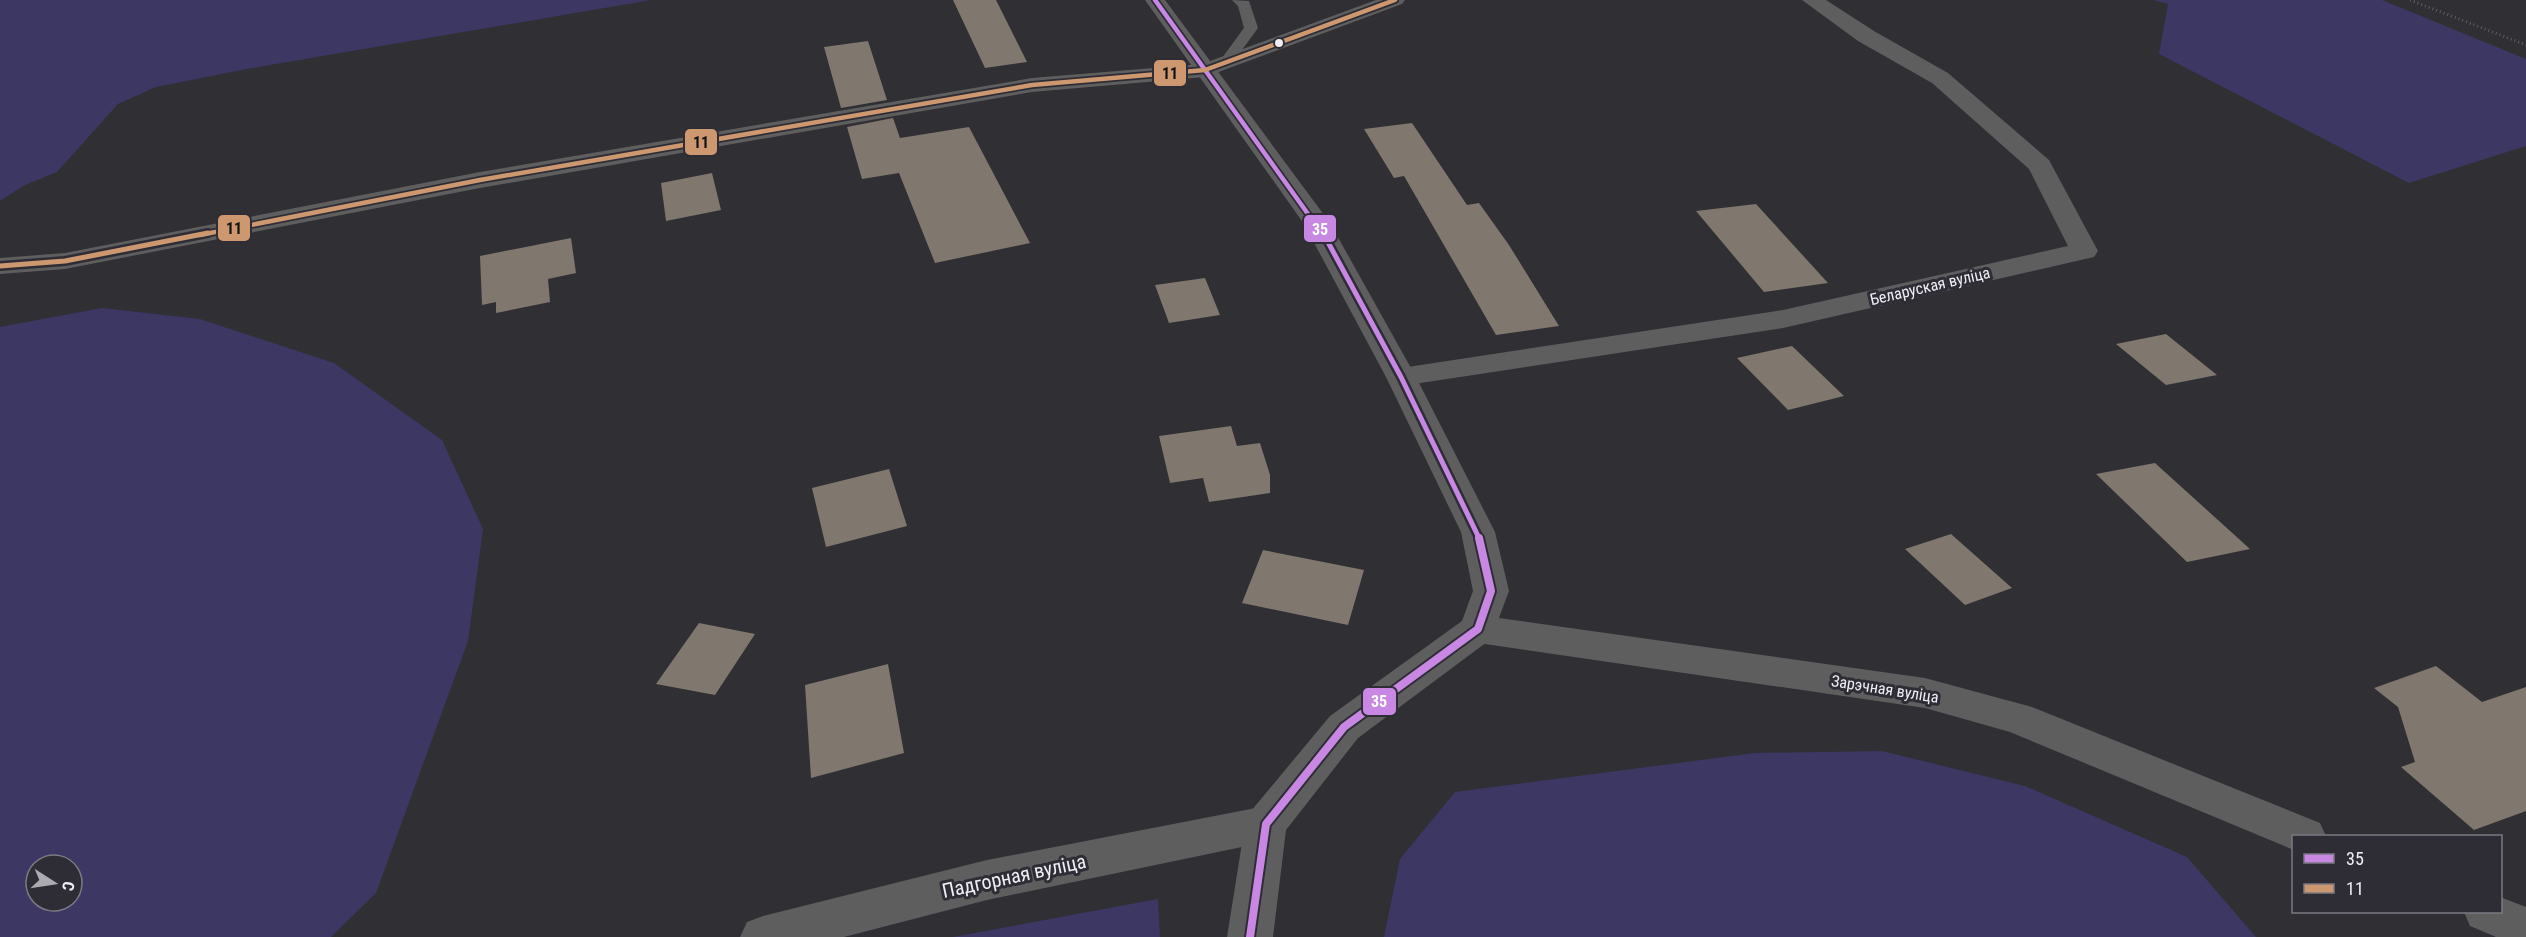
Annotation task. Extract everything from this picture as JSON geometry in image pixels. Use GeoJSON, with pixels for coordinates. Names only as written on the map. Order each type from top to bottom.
{"type":"FeatureCollection","features":[{"type":"Feature","properties":{"kind":"street"},"geometry":{"type":"LineString","coordinates":[[1155,0],[1215,66],[1317,223],[1401,377],[1478,532],[1491,591],[1479,629],[1441,659],[1344,727],[1266,824],[1250,937]]}},
{"type":"Feature","properties":{"kind":"street"},"geometry":{"type":"LineString","coordinates":[[0,266],[65,261],[480,180],[1032,85],[1215,66],[1395,0]]}},
{"type":"Feature","properties":{"kind":"street","name":"Беларуская вуліца"},"geometry":{"type":"LineString","coordinates":[[1401,377],[1783,319],[2084,251],[2040,165],[1940,78],[1866,36],[1812,0]]}},
{"type":"Feature","properties":{"kind":"street","name":"Зарэчная вуліца"},"geometry":{"type":"LineString","coordinates":[[1479,629],[1925,693],[2018,718],[2300,835]]}},
{"type":"Feature","properties":{"kind":"street","name":"Падгорная вуліца"},"geometry":{"type":"LineString","coordinates":[[763,937],[987,880],[1266,824]]}},
{"type":"Feature","properties":{"kind":"street"},"geometry":{"type":"LineString","coordinates":[[2488,913],[2526,928]]}},
{"type":"Feature","properties":{"kind":"lane"},"geometry":{"type":"LineString","coordinates":[[1215,66],[1251,28],[1244,4],[1239,0]]}},
{"type":"Feature","properties":{"kind":"path"},"geometry":{"type":"LineString","coordinates":[[2410,0],[2526,45]]}},
{"type":"Feature","properties":{"kind":"shaded area"},"geometry":{"type":"Polygon","coordinates":[[[0,0],[651,0],[247,69],[156,87],[118,104],[57,172],[23,186],[0,201],[0,0]]]}},
{"type":"Feature","properties":{"kind":"shaded area"},"geometry":{"type":"Polygon","coordinates":[[[2153,0],[2382,0],[2526,59],[2526,146],[2409,183],[2159,54],[2168,4],[2153,0]]]}},
{"type":"Feature","properties":{"kind":"shaded area"},"geometry":{"type":"Polygon","coordinates":[[[102,308],[200,319],[334,363],[442,440],[483,529],[468,641],[376,893],[331,937],[0,937],[0,327],[102,308]]]}},
{"type":"Feature","properties":{"kind":"shaded area"},"geometry":{"type":"Polygon","coordinates":[[[1882,751],[2025,786],[2187,857],[2256,937],[1384,937],[1400,859],[1455,792],[1755,753],[1882,751]]]}},
{"type":"Feature","properties":{"kind":"shaded area"},"geometry":{"type":"Polygon","coordinates":[[[1158,899],[1160,937],[953,937],[1158,899]]]}},
{"type":"Feature","properties":{"kind":"building"},"geometry":{"type":"Polygon","coordinates":[[[953,0],[996,0],[1027,62],[985,68],[953,0]]]}},
{"type":"Feature","properties":{"kind":"building"},"geometry":{"type":"Polygon","coordinates":[[[868,41],[887,100],[841,108],[824,47],[868,41]]]}},
{"type":"Feature","properties":{"kind":"building"},"geometry":{"type":"Polygon","coordinates":[[[893,118],[900,138],[969,127],[1030,243],[935,263],[899,173],[862,179],[847,127],[893,118]]]}},
{"type":"Feature","properties":{"kind":"building"},"geometry":{"type":"Polygon","coordinates":[[[1412,123],[1467,205],[1479,203],[1509,245],[1559,326],[1496,335],[1404,176],[1394,178],[1364,129],[1412,123]]]}},
{"type":"Feature","properties":{"kind":"building"},"geometry":{"type":"Polygon","coordinates":[[[712,173],[721,210],[666,221],[661,183],[712,173]]]}},
{"type":"Feature","properties":{"kind":"building"},"geometry":{"type":"Polygon","coordinates":[[[1756,204],[1828,283],[1764,292],[1696,211],[1756,204]]]}},
{"type":"Feature","properties":{"kind":"building"},"geometry":{"type":"Polygon","coordinates":[[[571,238],[576,273],[548,279],[550,302],[496,313],[496,302],[482,305],[480,256],[571,238]]]}},
{"type":"Feature","properties":{"kind":"building"},"geometry":{"type":"Polygon","coordinates":[[[1205,278],[1220,315],[1169,323],[1155,285],[1205,278]]]}},
{"type":"Feature","properties":{"kind":"building"},"geometry":{"type":"Polygon","coordinates":[[[2166,334],[2217,375],[2166,385],[2116,344],[2166,334]]]}},
{"type":"Feature","properties":{"kind":"building"},"geometry":{"type":"Polygon","coordinates":[[[1792,346],[1844,396],[1788,410],[1737,358],[1792,346]]]}},
{"type":"Feature","properties":{"kind":"building"},"geometry":{"type":"Polygon","coordinates":[[[1231,426],[1237,446],[1260,443],[1270,475],[1270,493],[1209,502],[1203,478],[1170,483],[1159,436],[1231,426]]]}},
{"type":"Feature","properties":{"kind":"building"},"geometry":{"type":"Polygon","coordinates":[[[2155,463],[2250,549],[2187,562],[2096,474],[2155,463]]]}},
{"type":"Feature","properties":{"kind":"building"},"geometry":{"type":"Polygon","coordinates":[[[889,469],[907,526],[826,547],[812,488],[889,469]]]}},
{"type":"Feature","properties":{"kind":"building"},"geometry":{"type":"Polygon","coordinates":[[[1951,534],[2012,588],[1965,605],[1905,549],[1951,534]]]}},
{"type":"Feature","properties":{"kind":"building"},"geometry":{"type":"Polygon","coordinates":[[[1263,550],[1364,570],[1348,625],[1242,603],[1263,550]]]}},
{"type":"Feature","properties":{"kind":"building"},"geometry":{"type":"Polygon","coordinates":[[[699,623],[755,634],[715,695],[656,684],[699,623]]]}},
{"type":"Feature","properties":{"kind":"building"},"geometry":{"type":"Polygon","coordinates":[[[888,664],[904,753],[811,778],[805,685],[888,664]]]}},
{"type":"Feature","properties":{"kind":"building"},"geometry":{"type":"Polygon","coordinates":[[[2436,666],[2482,702],[2526,687],[2526,811],[2474,830],[2401,767],[2415,762],[2398,707],[2374,688],[2436,666]]]}},
{"type":"Feature","properties":{"kind":"transit line","name":"35"},"geometry":{"type":"LineString","coordinates":[[1155,0],[1317,223],[1401,377],[1478,532],[1491,591],[1478,629],[1344,727],[1266,824],[1250,937]]}},
{"type":"Feature","properties":{"kind":"transit line","name":"11"},"geometry":{"type":"LineString","coordinates":[[0,266],[65,261],[480,180],[1032,85],[1205,70],[1395,0]]}}]}
